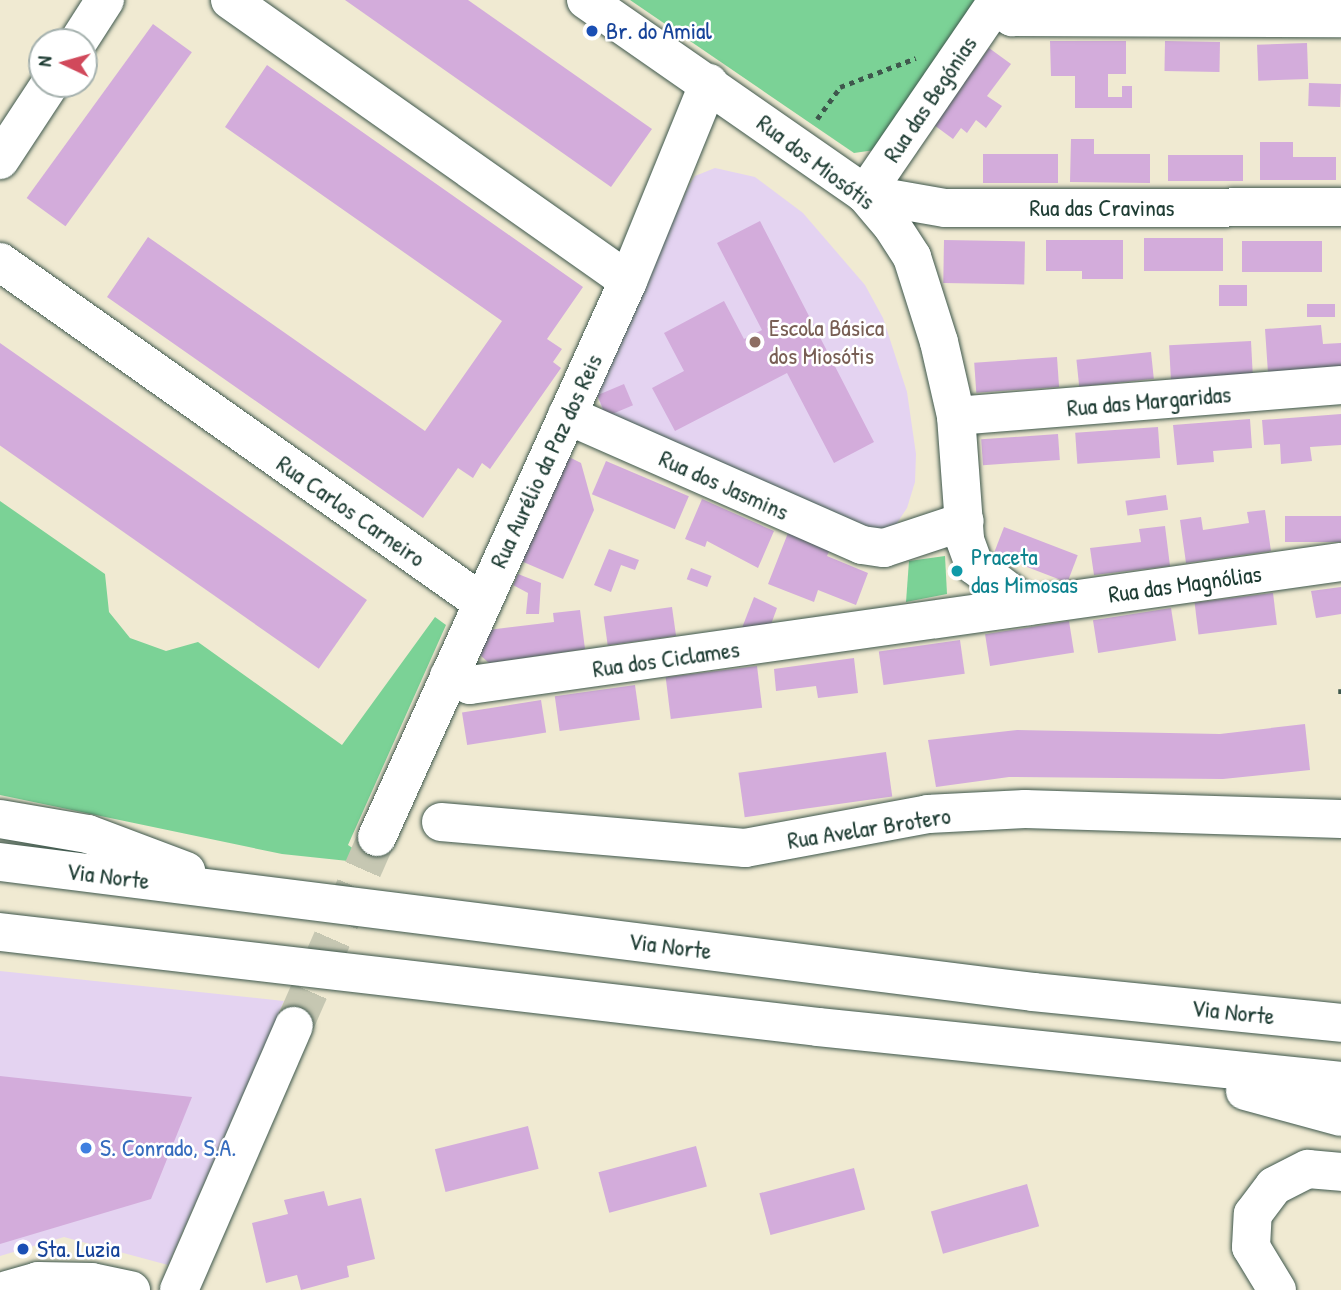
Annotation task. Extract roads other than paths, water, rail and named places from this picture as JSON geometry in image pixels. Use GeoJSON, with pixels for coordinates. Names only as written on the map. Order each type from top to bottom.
{"type":"FeatureCollection","features":[{"type":"Feature","properties":{"kind":"main road"},"geometry":{"type":"LineString","coordinates":[[87,28],[105,0]]}},
{"type":"Feature","properties":{"kind":"main road"},"geometry":{"type":"LineString","coordinates":[[230,0],[628,281]]}},
{"type":"Feature","properties":{"kind":"main road","name":"Rua dos Miosótis"},"geometry":{"type":"LineString","coordinates":[[586,0],[865,194],[912,257],[956,416],[965,521]]}},
{"type":"Feature","properties":{"kind":"main road"},"geometry":{"type":"LineString","coordinates":[[996,2],[1012,17],[1172,9],[1341,18]]}},
{"type":"Feature","properties":{"kind":"main road","name":"Rua das Begónias"},"geometry":{"type":"LineString","coordinates":[[865,194],[996,2]]}},
{"type":"Feature","properties":{"kind":"main road","name":"Rua Aurélio da Paz dos Reis"},"geometry":{"type":"LineString","coordinates":[[377,836],[628,281],[709,83]]}},
{"type":"Feature","properties":{"kind":"main road"},"geometry":{"type":"LineString","coordinates":[[0,160],[41,98]]}},
{"type":"Feature","properties":{"kind":"main road","name":"Rua das Cravinas"},"geometry":{"type":"LineString","coordinates":[[865,194],[945,208],[1341,207]]}},
{"type":"Feature","properties":{"kind":"main road","name":"Rua Carlos Carneiro"},"geometry":{"type":"LineString","coordinates":[[0,262],[481,602]]}},
{"type":"Feature","properties":{"kind":"main road","name":"Rua das Margaridas"},"geometry":{"type":"LineString","coordinates":[[956,416],[1341,385]]}},
{"type":"Feature","properties":{"kind":"main road","name":"Rua dos Jasmins"},"geometry":{"type":"LineString","coordinates":[[567,415],[862,545],[884,548],[965,521]]}},
{"type":"Feature","properties":{"kind":"main road"},"geometry":{"type":"LineString","coordinates":[[965,521],[965,540],[974,565],[1028,606]]}},
{"type":"Feature","properties":{"kind":"main road","name":"Rua das Magnólias"},"geometry":{"type":"LineString","coordinates":[[1028,606],[1341,562]]}},
{"type":"Feature","properties":{"kind":"main road","name":"Rua dos Ciclames"},"geometry":{"type":"LineString","coordinates":[[449,676],[470,685],[884,629],[1028,606]]}},
{"type":"Feature","properties":{"kind":"main road","name":"Rua Avelar Brotero"},"geometry":{"type":"LineString","coordinates":[[441,822],[745,848],[928,814],[1025,809],[1341,819]]}},
{"type":"Feature","properties":{"kind":"main road"},"geometry":{"type":"LineString","coordinates":[[0,819],[88,834],[240,891]]}},
{"type":"Feature","properties":{"kind":"main road","name":"Via Norte"},"geometry":{"type":"LineString","coordinates":[[0,862],[1033,992],[1341,1023]]}},
{"type":"Feature","properties":{"kind":"main road"},"geometry":{"type":"LineString","coordinates":[[0,932],[1134,1062],[1341,1081]]}},
{"type":"Feature","properties":{"kind":"main road"},"geometry":{"type":"LineString","coordinates":[[178,1290],[294,1026]]}},
{"type":"Feature","properties":{"kind":"main road"},"geometry":{"type":"LineString","coordinates":[[1134,1062],[1341,1117]]}},
{"type":"Feature","properties":{"kind":"main road"},"geometry":{"type":"LineString","coordinates":[[1277,1290],[1251,1247],[1253,1214],[1274,1185],[1308,1169],[1341,1172]]}},
{"type":"Feature","properties":{"kind":"main road"},"geometry":{"type":"LineString","coordinates":[[7,1290],[38,1281],[92,1282],[131,1290]]}},
{"type":"Feature","properties":{"kind":"tunnel"},"geometry":{"type":"LineString","coordinates":[[294,1026],[377,837]]}},
{"type":"Feature","properties":{"kind":"place","name":"Br. do Amial"},"geometry":{"type":"Point","coordinates":[592,31]}},
{"type":"Feature","properties":{"kind":"place","name":"Escola Básica dos Miosótis"},"geometry":{"type":"Point","coordinates":[755,342]}},
{"type":"Feature","properties":{"kind":"place","name":"Praceta das Mimosas"},"geometry":{"type":"Point","coordinates":[957,571]}},
{"type":"Feature","properties":{"kind":"place","name":"S. Conrado, S.A."},"geometry":{"type":"Point","coordinates":[86,1148]}},
{"type":"Feature","properties":{"kind":"place","name":"Sta. Luzia"},"geometry":{"type":"Point","coordinates":[23,1249]}}]}
